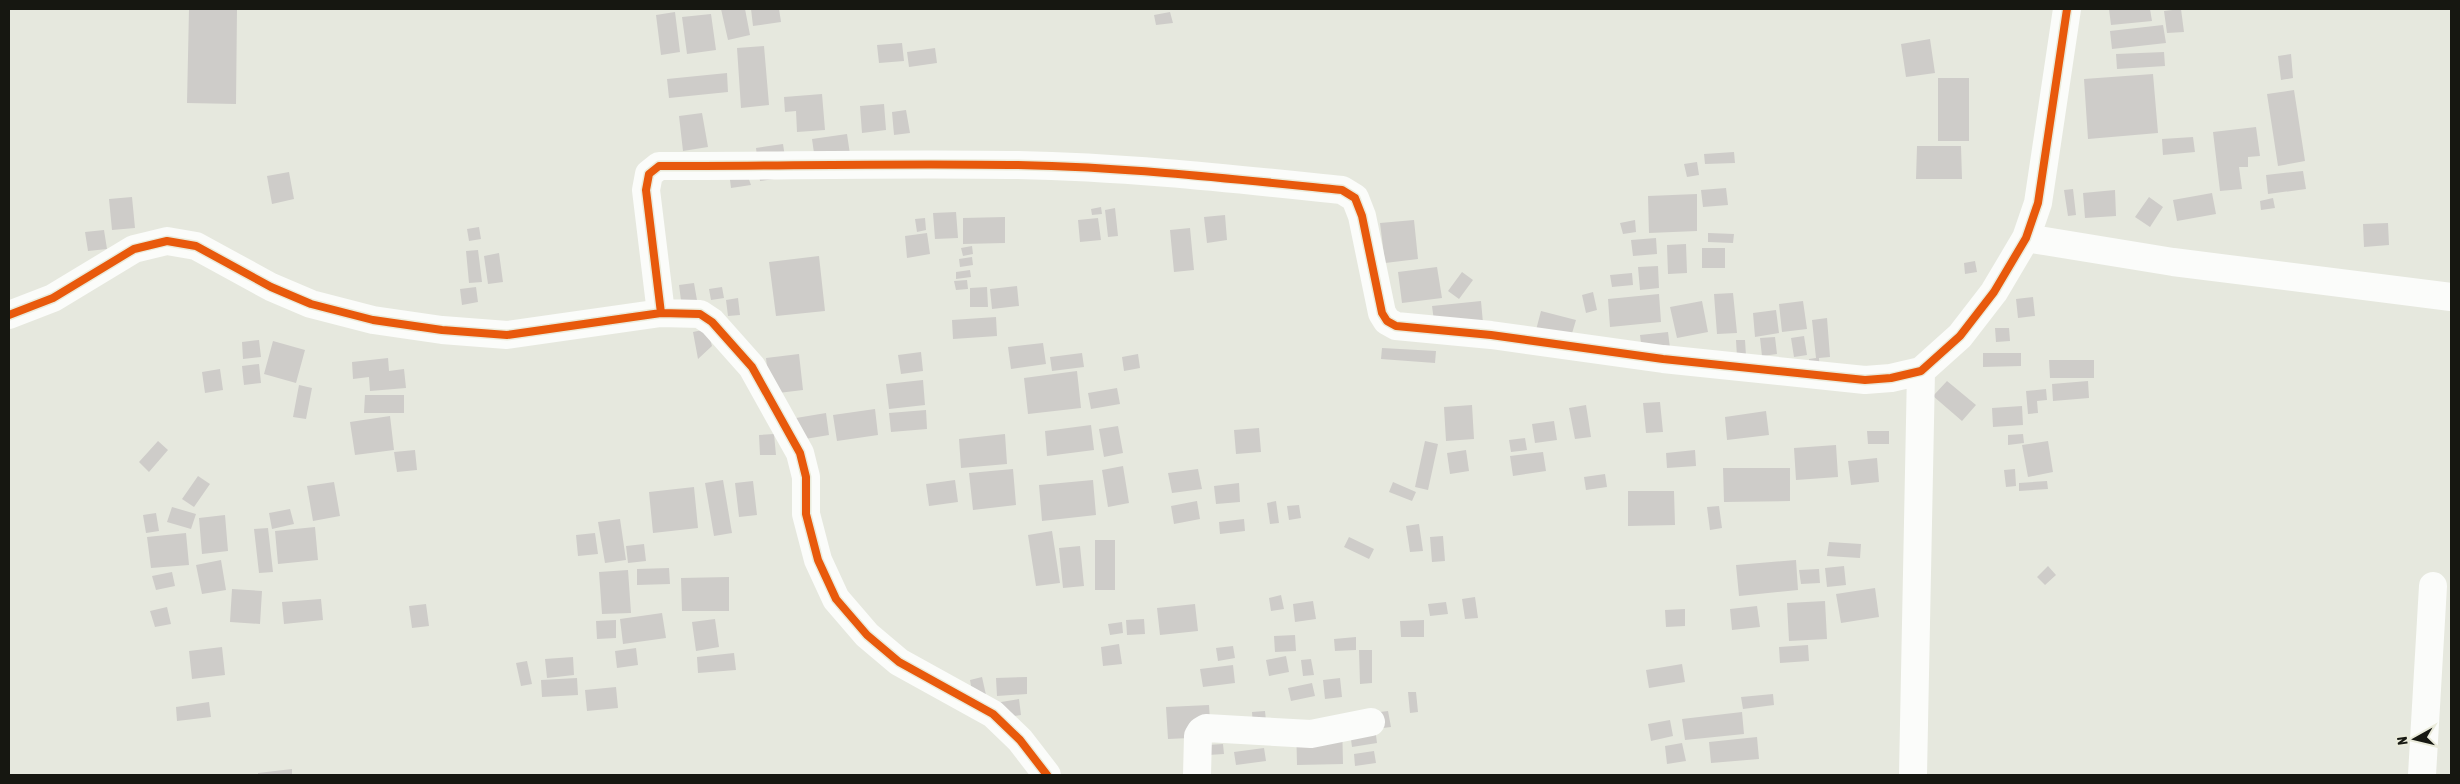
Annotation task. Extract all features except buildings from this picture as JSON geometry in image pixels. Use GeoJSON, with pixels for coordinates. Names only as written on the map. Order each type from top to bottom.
{"type":"FeatureCollection","features":[{"type":"Feature","properties":{"kind":"street"},"geometry":{"type":"LineString","coordinates":[[661,313],[646,190],[649,174],[659,166],[1019,165],[1228,178],[1342,190],[1355,198],[1362,216],[1382,313],[1387,321],[1396,326],[1491,335],[1663,359],[1865,380],[1891,378],[1921,371],[1960,336],[1994,292],[2026,238],[2038,203],[2067,9]]}},
{"type":"Feature","properties":{"kind":"street"},"geometry":{"type":"LineString","coordinates":[[2026,238],[2173,262],[2451,297]]}},
{"type":"Feature","properties":{"kind":"street"},"geometry":{"type":"LineString","coordinates":[[9,315],[53,298],[134,249],[167,241],[196,246],[271,287],[311,304],[373,320],[442,330],[507,335],[661,313],[700,314],[712,322],[752,368],[800,452],[806,477],[806,514],[818,560],[836,599],[867,635],[899,662],[993,714],[1020,740],[1047,775]]}},
{"type":"Feature","properties":{"kind":"street"},"geometry":{"type":"LineString","coordinates":[[1913,775],[1921,371]]}},
{"type":"Feature","properties":{"kind":"street"},"geometry":{"type":"LineString","coordinates":[[2422,775],[2433,586]]}},
{"type":"Feature","properties":{"kind":"street"},"geometry":{"type":"LineString","coordinates":[[1197,775],[1198,736],[1206,728],[1311,734],[1371,722]]}},
{"type":"Feature","properties":{"kind":"cycle path"},"geometry":{"type":"LineString","coordinates":[[661,313],[646,190],[649,174],[659,166],[973,164],[1099,168],[1342,190],[1355,198],[1362,216],[1382,313],[1387,321],[1396,326],[1491,335],[1663,359],[1865,380],[1891,378],[1921,371],[1960,336],[1994,292],[2026,238],[2038,203],[2067,9]]}},
{"type":"Feature","properties":{"kind":"cycle path"},"geometry":{"type":"LineString","coordinates":[[9,315],[53,298],[134,249],[167,241],[196,246],[271,287],[311,304],[373,320],[442,330],[507,335],[661,313],[700,314],[712,322],[752,367],[800,453],[806,477],[806,514],[818,560],[836,599],[867,635],[899,662],[993,714],[1020,740],[1047,775]]}}]}
